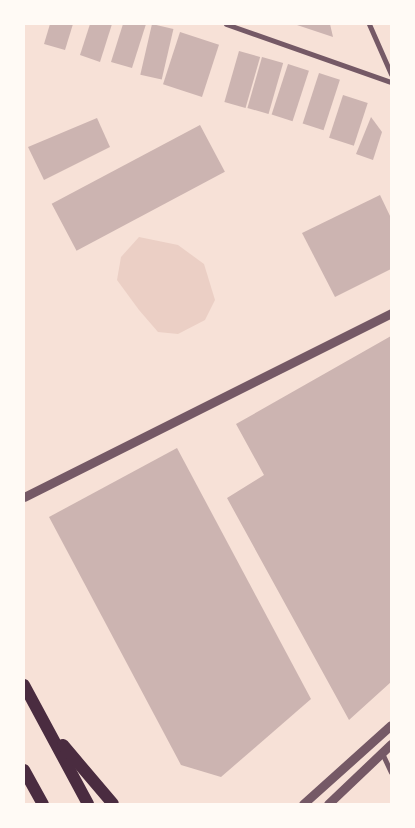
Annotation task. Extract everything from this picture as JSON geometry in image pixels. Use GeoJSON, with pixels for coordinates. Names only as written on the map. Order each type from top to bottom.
{"type":"FeatureCollection","features":[{"type":"Feature","properties":{"kind":"main road"},"geometry":{"type":"LineString","coordinates":[[24,685],[88,804]]}},
{"type":"Feature","properties":{"kind":"main road"},"geometry":{"type":"LineString","coordinates":[[46,726],[113,804]]}},
{"type":"Feature","properties":{"kind":"main road"},"geometry":{"type":"LineString","coordinates":[[24,770],[43,804]]}},
{"type":"Feature","properties":{"kind":"street"},"geometry":{"type":"LineString","coordinates":[[226,24],[391,82]]}},
{"type":"Feature","properties":{"kind":"street"},"geometry":{"type":"LineString","coordinates":[[369,24],[391,74]]}},
{"type":"Feature","properties":{"kind":"street"},"geometry":{"type":"LineString","coordinates":[[24,497],[391,312]]}},
{"type":"Feature","properties":{"kind":"street"},"geometry":{"type":"LineString","coordinates":[[303,804],[391,725]]}},
{"type":"Feature","properties":{"kind":"street"},"geometry":{"type":"LineString","coordinates":[[328,804],[391,744]]}},
{"type":"Feature","properties":{"kind":"street"},"geometry":{"type":"LineString","coordinates":[[382,753],[391,772]]}},
{"type":"Feature","properties":{"kind":"shaded area"},"geometry":{"type":"Polygon","coordinates":[[[139,237],[178,245],[204,264],[215,300],[205,320],[178,334],[158,332],[139,310],[117,280],[121,257],[139,237]]]}},
{"type":"Feature","properties":{"kind":"building"},"geometry":{"type":"Polygon","coordinates":[[[50,24],[73,24],[65,50],[44,44],[50,24]]]}},
{"type":"Feature","properties":{"kind":"building"},"geometry":{"type":"Polygon","coordinates":[[[90,24],[112,24],[100,62],[80,55],[90,24]]]}},
{"type":"Feature","properties":{"kind":"building"},"geometry":{"type":"Polygon","coordinates":[[[123,24],[146,24],[132,68],[111,62],[123,24]]]}},
{"type":"Feature","properties":{"kind":"building"},"geometry":{"type":"Polygon","coordinates":[[[152,24],[173,29],[162,80],[140,75],[152,24]]]}},
{"type":"Feature","properties":{"kind":"building"},"geometry":{"type":"Polygon","coordinates":[[[294,24],[330,24],[333,37],[294,24]]]}},
{"type":"Feature","properties":{"kind":"building"},"geometry":{"type":"Polygon","coordinates":[[[180,32],[219,45],[202,97],[163,84],[180,32]]]}},
{"type":"Feature","properties":{"kind":"building"},"geometry":{"type":"Polygon","coordinates":[[[239,51],[260,57],[246,108],[224,102],[239,51]]]}},
{"type":"Feature","properties":{"kind":"building"},"geometry":{"type":"Polygon","coordinates":[[[262,57],[283,63],[269,114],[247,108],[262,57]]]}},
{"type":"Feature","properties":{"kind":"building"},"geometry":{"type":"Polygon","coordinates":[[[288,64],[309,71],[293,121],[272,114],[288,64]]]}},
{"type":"Feature","properties":{"kind":"building"},"geometry":{"type":"Polygon","coordinates":[[[319,73],[340,80],[324,130],[303,123],[319,73]]]}},
{"type":"Feature","properties":{"kind":"building"},"geometry":{"type":"Polygon","coordinates":[[[343,95],[368,103],[354,146],[329,138],[343,95]]]}},
{"type":"Feature","properties":{"kind":"building"},"geometry":{"type":"Polygon","coordinates":[[[371,117],[382,132],[373,160],[356,154],[371,117]]]}},
{"type":"Feature","properties":{"kind":"building"},"geometry":{"type":"Polygon","coordinates":[[[97,118],[110,147],[44,180],[28,147],[97,118]]]}},
{"type":"Feature","properties":{"kind":"building"},"geometry":{"type":"Polygon","coordinates":[[[200,125],[225,172],[77,251],[52,204],[200,125]]]}},
{"type":"Feature","properties":{"kind":"building"},"geometry":{"type":"Polygon","coordinates":[[[380,195],[391,218],[391,269],[335,297],[302,233],[380,195]]]}},
{"type":"Feature","properties":{"kind":"building"},"geometry":{"type":"Polygon","coordinates":[[[391,336],[391,682],[349,720],[227,498],[264,475],[236,424],[391,336]]]}},
{"type":"Feature","properties":{"kind":"building"},"geometry":{"type":"Polygon","coordinates":[[[177,448],[311,699],[221,777],[181,765],[49,517],[177,448]]]}}]}
